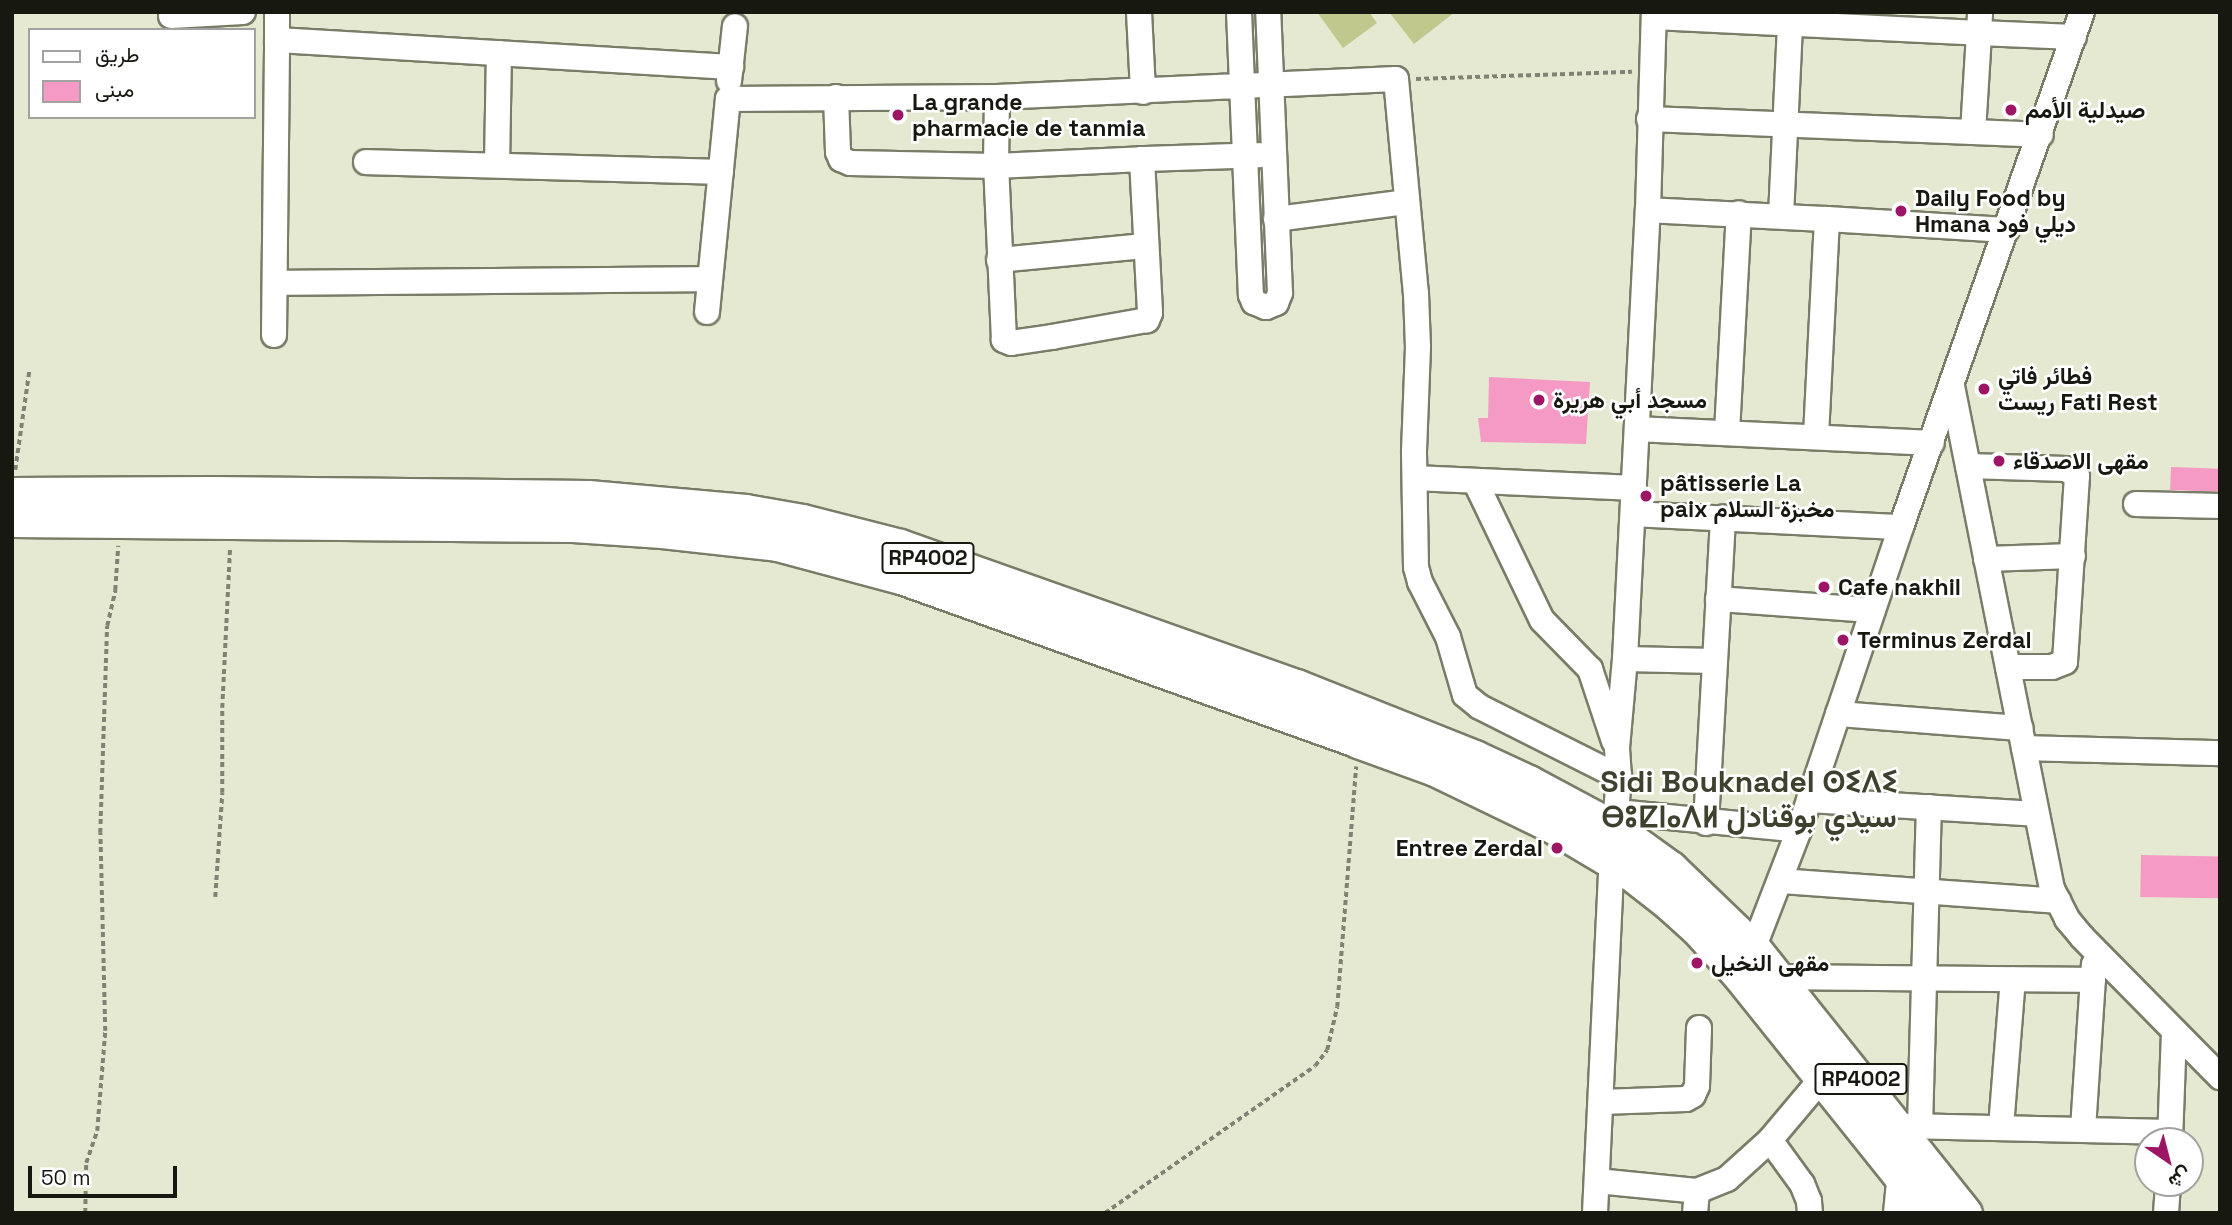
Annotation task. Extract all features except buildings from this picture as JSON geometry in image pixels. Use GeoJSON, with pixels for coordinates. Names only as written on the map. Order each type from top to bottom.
{"type":"FeatureCollection","features":[{"type":"Feature","properties":{"kind":"highway","name":"RP4002"},"geometry":{"type":"LineString","coordinates":[[13,486],[212,494],[588,498],[680,504],[802,522],[900,547],[1296,687],[1474,758],[1615,834],[1670,869],[1745,961],[1823,1077],[1931,1213]]}},
{"type":"Feature","properties":{"kind":"highway","name":"RP4002"},"geometry":{"type":"LineString","coordinates":[[12,519],[573,524],[662,530],[777,543],[904,577],[1435,768],[1498,797],[1615,834]]}},
{"type":"Feature","properties":{"kind":"highway","name":"RP4002"},"geometry":{"type":"LineString","coordinates":[[1745,961],[1775,977],[1909,1126],[1965,1213]]}},
{"type":"Feature","properties":{"kind":"street"},"geometry":{"type":"LineString","coordinates":[[171,16],[243,12]]}},
{"type":"Feature","properties":{"kind":"street"},"geometry":{"type":"LineString","coordinates":[[274,335],[277,12]]}},
{"type":"Feature","properties":{"kind":"street"},"geometry":{"type":"LineString","coordinates":[[1139,12],[1143,92]]}},
{"type":"Feature","properties":{"kind":"street"},"geometry":{"type":"LineString","coordinates":[[1239,12],[1251,295],[1254,302],[1262,306],[1276,303],[1280,297],[1268,12]]}},
{"type":"Feature","properties":{"kind":"street"},"geometry":{"type":"LineString","coordinates":[[1745,961],[1799,830],[1901,527],[2041,135],[2082,12]]}},
{"type":"Feature","properties":{"kind":"street"},"geometry":{"type":"LineString","coordinates":[[1595,1213],[1619,777],[1617,748],[1625,659],[1648,210],[1654,14],[1748,17],[1790,24],[1833,19],[1980,22],[2074,37]]}},
{"type":"Feature","properties":{"kind":"street"},"geometry":{"type":"LineString","coordinates":[[1973,132],[1980,22]]}},
{"type":"Feature","properties":{"kind":"street"},"geometry":{"type":"LineString","coordinates":[[1781,216],[1790,24]]}},
{"type":"Feature","properties":{"kind":"street"},"geometry":{"type":"LineString","coordinates":[[707,312],[735,26]]}},
{"type":"Feature","properties":{"kind":"street"},"geometry":{"type":"LineString","coordinates":[[277,40],[731,67]]}},
{"type":"Feature","properties":{"kind":"street"},"geometry":{"type":"LineString","coordinates":[[497,165],[499,53]]}},
{"type":"Feature","properties":{"kind":"street"},"geometry":{"type":"LineString","coordinates":[[728,99],[997,97],[1396,79],[1418,347],[1416,567],[1448,637],[1461,689],[1480,707],[1619,777]]}},
{"type":"Feature","properties":{"kind":"street"},"geometry":{"type":"LineString","coordinates":[[836,97],[838,152],[844,161],[996,166],[1273,154]]}},
{"type":"Feature","properties":{"kind":"street"},"geometry":{"type":"LineString","coordinates":[[997,97],[996,166],[1002,334],[1004,340],[1011,343],[1147,320],[1150,313],[1142,159]]}},
{"type":"Feature","properties":{"kind":"street"},"geometry":{"type":"LineString","coordinates":[[1649,119],[2041,135]]}},
{"type":"Feature","properties":{"kind":"street"},"geometry":{"type":"LineString","coordinates":[[366,162],[721,172]]}},
{"type":"Feature","properties":{"kind":"street"},"geometry":{"type":"LineString","coordinates":[[1276,219],[1407,202]]}},
{"type":"Feature","properties":{"kind":"street"},"geometry":{"type":"LineString","coordinates":[[1648,210],[2007,230]]}},
{"type":"Feature","properties":{"kind":"street"},"geometry":{"type":"LineString","coordinates":[[1727,432],[1739,214]]}},
{"type":"Feature","properties":{"kind":"street"},"geometry":{"type":"LineString","coordinates":[[1816,436],[1827,219]]}},
{"type":"Feature","properties":{"kind":"street"},"geometry":{"type":"LineString","coordinates":[[999,260],[1145,246]]}},
{"type":"Feature","properties":{"kind":"street"},"geometry":{"type":"LineString","coordinates":[[275,283],[710,279]]}},
{"type":"Feature","properties":{"kind":"street"},"geometry":{"type":"LineString","coordinates":[[1952,386],[2046,870],[2057,901],[2067,919],[2095,950],[2220,1077]]}},
{"type":"Feature","properties":{"kind":"street"},"geometry":{"type":"LineString","coordinates":[[1637,429],[1932,443]]}},
{"type":"Feature","properties":{"kind":"street"},"geometry":{"type":"LineString","coordinates":[[1968,466],[2066,469],[2075,472],[2078,481],[2065,662],[2052,667],[2008,667]]}},
{"type":"Feature","properties":{"kind":"street"},"geometry":{"type":"LineString","coordinates":[[1415,478],[1634,488]]}},
{"type":"Feature","properties":{"kind":"street"},"geometry":{"type":"LineString","coordinates":[[1475,481],[1542,620],[1590,669],[1617,748]]}},
{"type":"Feature","properties":{"kind":"street"},"geometry":{"type":"LineString","coordinates":[[2136,503],[2220,506]]}},
{"type":"Feature","properties":{"kind":"street"},"geometry":{"type":"LineString","coordinates":[[1633,514],[1901,527]]}},
{"type":"Feature","properties":{"kind":"street"},"geometry":{"type":"LineString","coordinates":[[1706,823],[1723,517]]}},
{"type":"Feature","properties":{"kind":"street"},"geometry":{"type":"LineString","coordinates":[[1986,558],[2073,556]]}},
{"type":"Feature","properties":{"kind":"street"},"geometry":{"type":"LineString","coordinates":[[1718,598],[1873,610]]}},
{"type":"Feature","properties":{"kind":"street"},"geometry":{"type":"LineString","coordinates":[[1625,659],[1715,661]]}},
{"type":"Feature","properties":{"kind":"street"},"geometry":{"type":"LineString","coordinates":[[1838,714],[2022,738],[2220,753]]}},
{"type":"Feature","properties":{"kind":"street"},"geometry":{"type":"LineString","coordinates":[[1809,800],[2036,814]]}},
{"type":"Feature","properties":{"kind":"street"},"geometry":{"type":"LineString","coordinates":[[1929,807],[1923,976],[1909,1126],[2083,1129],[2134,1134]]}},
{"type":"Feature","properties":{"kind":"street"},"geometry":{"type":"LineString","coordinates":[[1615,834],[1706,823],[1799,830]]}},
{"type":"Feature","properties":{"kind":"street"},"geometry":{"type":"LineString","coordinates":[[1780,881],[2057,901]]}},
{"type":"Feature","properties":{"kind":"street"},"geometry":{"type":"LineString","coordinates":[[2083,1129],[2095,950]]}},
{"type":"Feature","properties":{"kind":"street"},"geometry":{"type":"LineString","coordinates":[[1775,977],[1923,976],[2093,981]]}},
{"type":"Feature","properties":{"kind":"street"},"geometry":{"type":"LineString","coordinates":[[2001,1127],[2013,979]]}},
{"type":"Feature","properties":{"kind":"street"},"geometry":{"type":"LineString","coordinates":[[1601,1102],[1686,1099],[1693,1095],[1697,1086],[1699,1028]]}},
{"type":"Feature","properties":{"kind":"street"},"geometry":{"type":"LineString","coordinates":[[2170,1127],[2174,1031]]}},
{"type":"Feature","properties":{"kind":"street"},"geometry":{"type":"LineString","coordinates":[[1597,1181],[1696,1202],[1727,1179],[1770,1140],[1823,1077]]}},
{"type":"Feature","properties":{"kind":"street"},"geometry":{"type":"LineString","coordinates":[[1770,1140],[1802,1184],[1810,1213]]}},
{"type":"Feature","properties":{"kind":"street"},"geometry":{"type":"LineString","coordinates":[[1896,1213],[1900,1171]]}},
{"type":"Feature","properties":{"kind":"path"},"geometry":{"type":"LineString","coordinates":[[1396,79],[1651,71]]}},
{"type":"Feature","properties":{"kind":"path"},"geometry":{"type":"LineString","coordinates":[[13,486],[29,372]]}},
{"type":"Feature","properties":{"kind":"path"},"geometry":{"type":"LineString","coordinates":[[85,1213],[86,1163],[97,1131],[99,1069],[105,1031],[99,871],[103,704],[107,626],[115,590],[120,520]]}},
{"type":"Feature","properties":{"kind":"path"},"geometry":{"type":"LineString","coordinates":[[215,897],[222,793],[222,708],[231,520]]}},
{"type":"Feature","properties":{"kind":"path"},"geometry":{"type":"LineString","coordinates":[[1105,1213],[1315,1066],[1327,1050],[1337,1007],[1358,740]]}},
{"type":"Feature","properties":{"kind":"green space"},"geometry":{"type":"Polygon","coordinates":[[[1317,12],[1369,12],[1377,23],[1343,48],[1317,12]]]}},
{"type":"Feature","properties":{"kind":"green space"},"geometry":{"type":"Polygon","coordinates":[[[1389,12],[1455,12],[1414,44],[1389,12]]]}},
{"type":"Feature","properties":{"kind":"place","name":"صيدلية الأمم"},"geometry":{"type":"Point","coordinates":[2011,110]}},
{"type":"Feature","properties":{"kind":"place","name":"La grande pharmacie de tanmia"},"geometry":{"type":"Point","coordinates":[898,115]}},
{"type":"Feature","properties":{"kind":"place","name":"Daily Food by Hmana ديلي فود"},"geometry":{"type":"Point","coordinates":[1901,211]}},
{"type":"Feature","properties":{"kind":"place","name":"فطائر فاتي ريست Fati Rest"},"geometry":{"type":"Point","coordinates":[1984,389]}},
{"type":"Feature","properties":{"kind":"place","name":"مسجد أبي هريرة"},"geometry":{"type":"Point","coordinates":[1539,400]}},
{"type":"Feature","properties":{"kind":"place","name":"مقهى الاصدقاء"},"geometry":{"type":"Point","coordinates":[1999,461]}},
{"type":"Feature","properties":{"kind":"place","name":"pâtisserie La paix مخبزة السلام"},"geometry":{"type":"Point","coordinates":[1646,496]}},
{"type":"Feature","properties":{"kind":"place","name":"Cafe nakhil"},"geometry":{"type":"Point","coordinates":[1824,587]}},
{"type":"Feature","properties":{"kind":"place","name":"Terminus Zerdal"},"geometry":{"type":"Point","coordinates":[1843,640]}},
{"type":"Feature","properties":{"kind":"place","name":"Entree Zerdal"},"geometry":{"type":"Point","coordinates":[1557,848]}},
{"type":"Feature","properties":{"kind":"place","name":"مقهى النخيل"},"geometry":{"type":"Point","coordinates":[1697,963]}},
{"type":"Feature","properties":{"kind":"district","name":"Sidi Bouknadel ⵙⵉⴷⵉ ⴱⵓⵇⵏⴰⴷⵍ سيدي بوقنادل"},"geometry":{"type":"Point","coordinates":[1749,799]}}]}
